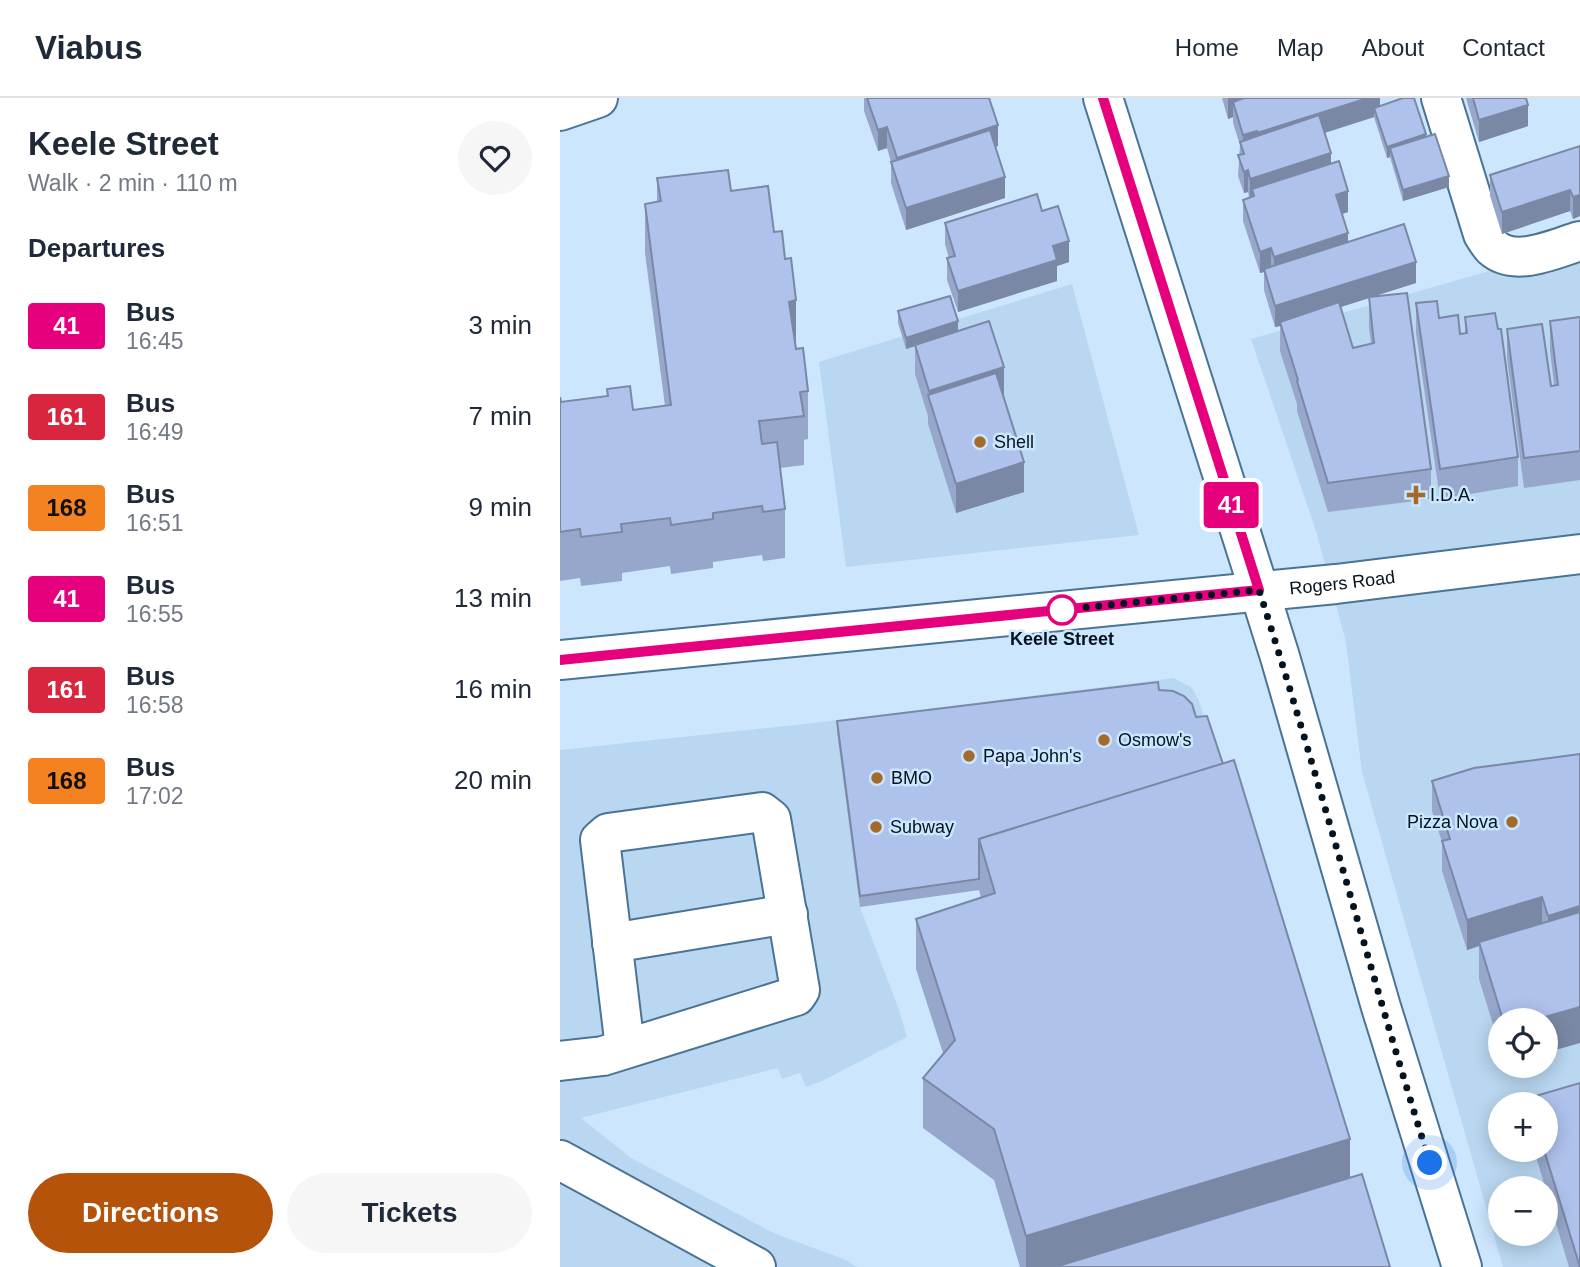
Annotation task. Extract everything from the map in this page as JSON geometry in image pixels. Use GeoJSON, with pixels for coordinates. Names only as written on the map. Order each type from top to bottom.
{"type":"FeatureCollection","features":[{"type":"Feature","properties":{"kind":"main road"},"geometry":{"type":"LineString","coordinates":[[560,111],[598,98]]}},
{"type":"Feature","properties":{"kind":"main road"},"geometry":{"type":"LineString","coordinates":[[1103,98],[1280,657],[1381,1007],[1462,1267]]}},
{"type":"Feature","properties":{"kind":"main road"},"geometry":{"type":"LineString","coordinates":[[1441,98],[1483,234],[1494,249],[1509,256],[1531,256],[1580,241]]}},
{"type":"Feature","properties":{"kind":"main road","name":"Rogers Road"},"geometry":{"type":"LineString","coordinates":[[560,660],[1336,584],[1580,554]]}},
{"type":"Feature","properties":{"kind":"main road"},"geometry":{"type":"LineString","coordinates":[[560,1061],[603,1056],[796,996],[800,990],[771,819],[762,812],[608,832],[600,841],[625,1048]]}},
{"type":"Feature","properties":{"kind":"main road"},"geometry":{"type":"LineString","coordinates":[[612,943],[788,914]]}},
{"type":"Feature","properties":{"kind":"main road"},"geometry":{"type":"LineString","coordinates":[[560,1160],[756,1267]]}},
{"type":"Feature","properties":{"kind":"shaded area"},"geometry":{"type":"Polygon","coordinates":[[[1580,245],[1580,1267],[1503,1267],[1497,1246],[1558,1246],[1558,1176],[1488,1176],[1488,1214],[1362,772],[1346,642],[1316,531],[1251,339],[1580,245]]]}},
{"type":"Feature","properties":{"kind":"shaded area"},"geometry":{"type":"Polygon","coordinates":[[[1072,284],[1139,535],[846,567],[819,362],[1072,284]]]}},
{"type":"Feature","properties":{"kind":"shaded area"},"geometry":{"type":"Polygon","coordinates":[[[1174,678],[1192,688],[1199,701],[1234,810],[979,890],[860,907],[907,1037],[806,1087],[800,1073],[782,1079],[778,1068],[581,1118],[631,1158],[776,1234],[846,1260],[857,1267],[560,1267],[560,750],[813,723],[1174,678]]]}},
{"type":"Feature","properties":{"kind":"building"},"geometry":{"type":"Polygon","coordinates":[[[867,98],[989,98],[998,125],[897,158],[887,127],[878,130],[867,98]]]}},
{"type":"Feature","properties":{"kind":"building"},"geometry":{"type":"Polygon","coordinates":[[[1244,98],[1368,98],[1243,135],[1233,102],[1244,98]]]}},
{"type":"Feature","properties":{"kind":"building"},"geometry":{"type":"Polygon","coordinates":[[[1403,98],[1414,98],[1426,134],[1387,147],[1374,108],[1403,98]]]}},
{"type":"Feature","properties":{"kind":"building"},"geometry":{"type":"Polygon","coordinates":[[[1473,98],[1526,98],[1528,105],[1479,120],[1473,98]]]}},
{"type":"Feature","properties":{"kind":"building"},"geometry":{"type":"Polygon","coordinates":[[[1319,115],[1331,153],[1250,179],[1248,170],[1244,172],[1238,155],[1244,154],[1240,142],[1319,115]]]}},
{"type":"Feature","properties":{"kind":"building"},"geometry":{"type":"Polygon","coordinates":[[[990,130],[1005,177],[906,208],[891,162],[990,130]]]}},
{"type":"Feature","properties":{"kind":"building"},"geometry":{"type":"Polygon","coordinates":[[[1435,134],[1449,176],[1403,190],[1390,148],[1435,134]]]}},
{"type":"Feature","properties":{"kind":"building"},"geometry":{"type":"Polygon","coordinates":[[[1580,146],[1580,195],[1573,197],[1570,190],[1502,212],[1490,175],[1580,146]]]}},
{"type":"Feature","properties":{"kind":"building"},"geometry":{"type":"Polygon","coordinates":[[[1339,161],[1348,191],[1336,195],[1348,233],[1274,257],[1271,248],[1260,252],[1243,200],[1254,196],[1252,189],[1339,161]]]}},
{"type":"Feature","properties":{"kind":"building"},"geometry":{"type":"Polygon","coordinates":[[[728,170],[731,191],[768,186],[774,232],[782,231],[785,259],[791,258],[796,300],[789,302],[796,349],[803,348],[808,391],[800,392],[804,416],[759,421],[762,444],[777,442],[785,509],[763,512],[762,506],[713,513],[713,519],[671,525],[670,518],[621,524],[622,532],[581,537],[580,529],[560,532],[560,397],[561,402],[608,396],[607,389],[630,386],[633,410],[671,405],[645,204],[661,201],[657,178],[728,170]]]}},
{"type":"Feature","properties":{"kind":"building"},"geometry":{"type":"Polygon","coordinates":[[[1037,194],[1042,211],[1058,206],[1069,241],[1053,246],[1057,260],[958,291],[947,258],[955,256],[945,223],[1037,194]]]}},
{"type":"Feature","properties":{"kind":"building"},"geometry":{"type":"Polygon","coordinates":[[[1404,224],[1416,262],[1275,306],[1264,269],[1404,224]]]}},
{"type":"Feature","properties":{"kind":"building"},"geometry":{"type":"Polygon","coordinates":[[[1407,293],[1431,469],[1328,483],[1280,322],[1339,302],[1353,348],[1374,343],[1369,297],[1407,293]]]}},
{"type":"Feature","properties":{"kind":"building"},"geometry":{"type":"Polygon","coordinates":[[[950,296],[958,321],[906,338],[898,311],[950,296]]]}},
{"type":"Feature","properties":{"kind":"building"},"geometry":{"type":"Polygon","coordinates":[[[1437,301],[1439,318],[1458,315],[1460,334],[1467,333],[1465,317],[1495,313],[1498,329],[1501,329],[1518,457],[1440,469],[1416,303],[1437,301]]]}},
{"type":"Feature","properties":{"kind":"building"},"geometry":{"type":"Polygon","coordinates":[[[1580,317],[1580,451],[1524,458],[1507,329],[1542,324],[1551,386],[1558,385],[1550,321],[1580,317]]]}},
{"type":"Feature","properties":{"kind":"building"},"geometry":{"type":"Polygon","coordinates":[[[989,321],[1004,367],[929,391],[915,345],[989,321]]]}},
{"type":"Feature","properties":{"kind":"building"},"geometry":{"type":"Polygon","coordinates":[[[996,373],[1024,462],[956,484],[928,395],[996,373]]]}},
{"type":"Feature","properties":{"kind":"building"},"geometry":{"type":"Polygon","coordinates":[[[1158,682],[1159,690],[1173,691],[1184,696],[1192,704],[1196,717],[1207,716],[1223,764],[979,839],[979,879],[860,896],[837,721],[1158,682]]]}},
{"type":"Feature","properties":{"kind":"building"},"geometry":{"type":"Polygon","coordinates":[[[1580,754],[1580,906],[1548,916],[1542,897],[1467,920],[1442,841],[1450,839],[1432,781],[1474,768],[1580,754]]]}},
{"type":"Feature","properties":{"kind":"building"},"geometry":{"type":"Polygon","coordinates":[[[1234,760],[1350,1139],[1026,1236],[994,1129],[923,1078],[955,1040],[916,919],[995,893],[979,839],[1234,760]]]}},
{"type":"Feature","properties":{"kind":"building"},"geometry":{"type":"Polygon","coordinates":[[[1580,912],[1580,1007],[1558,1013],[1558,1008],[1499,1008],[1479,942],[1580,912]]]}},
{"type":"Feature","properties":{"kind":"building"},"geometry":{"type":"Polygon","coordinates":[[[1580,1083],[1580,1267],[1558,1196],[1558,1176],[1552,1176],[1548,1162],[1558,1162],[1558,1092],[1549,1092],[1580,1083]]]}},
{"type":"Feature","properties":{"kind":"building"},"geometry":{"type":"Polygon","coordinates":[[[1362,1174],[1390,1267],[1055,1267],[1362,1174]]]}},
{"type":"Feature","properties":{"kind":"bus line","name":"41"},"geometry":{"type":"LineString","coordinates":[[560,660],[1259,590],[1103,98]]}},
{"type":"Feature","properties":{"kind":"place","name":"Shell"},"geometry":{"type":"Point","coordinates":[980,442]}},
{"type":"Feature","properties":{"kind":"place","name":"I.D.A."},"geometry":{"type":"Point","coordinates":[1416,495]}},
{"type":"Feature","properties":{"kind":"place","name":"Keele Street"},"geometry":{"type":"Point","coordinates":[1062,610]}},
{"type":"Feature","properties":{"kind":"place","name":"Osmow's"},"geometry":{"type":"Point","coordinates":[1104,740]}},
{"type":"Feature","properties":{"kind":"place","name":"Papa John's"},"geometry":{"type":"Point","coordinates":[969,756]}},
{"type":"Feature","properties":{"kind":"place","name":"BMO"},"geometry":{"type":"Point","coordinates":[877,778]}},
{"type":"Feature","properties":{"kind":"place","name":"Pizza Nova"},"geometry":{"type":"Point","coordinates":[1512,822]}},
{"type":"Feature","properties":{"kind":"place","name":"Subway"},"geometry":{"type":"Point","coordinates":[876,827]}},
{"type":"Feature","properties":{"kind":"route"},"geometry":{"type":"LineString","coordinates":[[1062,610],[1049,611],[1259,590],[1381,1007],[1430,1163]]}}]}
